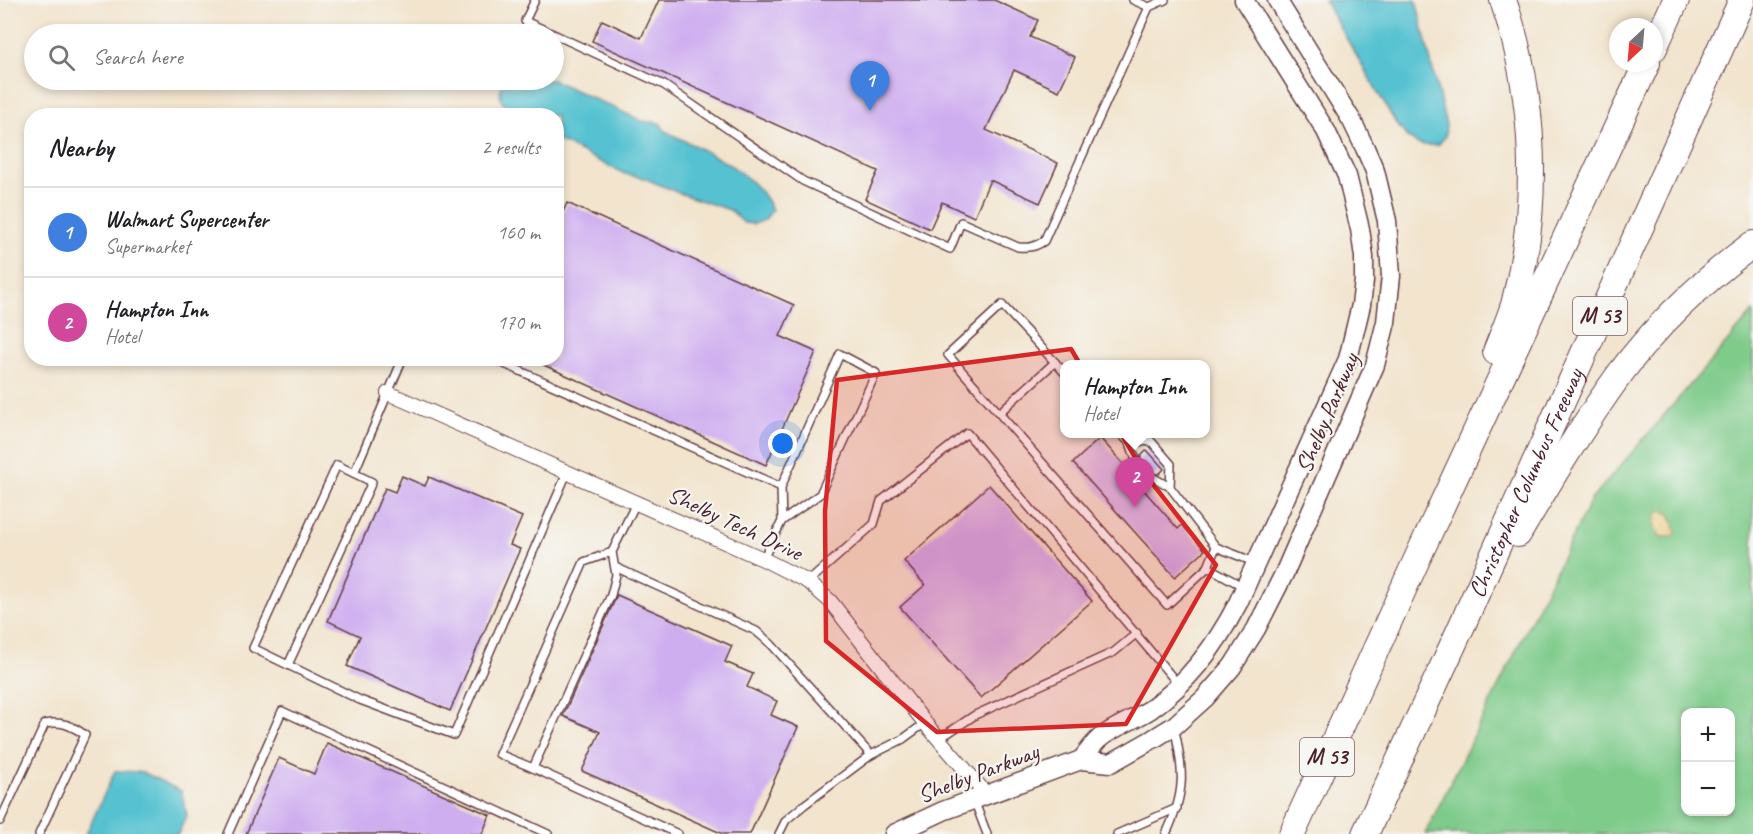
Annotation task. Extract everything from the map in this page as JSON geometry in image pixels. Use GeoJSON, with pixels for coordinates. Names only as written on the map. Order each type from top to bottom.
{"type":"FeatureCollection","features":[{"type":"Feature","properties":{"kind":"highway"},"geometry":{"type":"LineString","coordinates":[[1422,548],[1514,306],[1526,232],[1531,179],[1530,135],[1520,59],[1503,0]]}},
{"type":"Feature","properties":{"kind":"highway"},"geometry":{"type":"LineString","coordinates":[[1663,28],[1676,0]]}},
{"type":"Feature","properties":{"kind":"highway","name":"Christopher Columbus Freeway"},"geometry":{"type":"LineString","coordinates":[[1365,834],[1459,632],[1742,0]]}},
{"type":"Feature","properties":{"kind":"highway","name":"M 53"},"geometry":{"type":"LineString","coordinates":[[1292,834],[1643,72]]}},
{"type":"Feature","properties":{"kind":"highway"},"geometry":{"type":"LineString","coordinates":[[1459,632],[1577,435],[1620,374],[1682,304],[1753,244]]}},
{"type":"Feature","properties":{"kind":"street","name":"Shelby Parkway"},"geometry":{"type":"LineString","coordinates":[[1081,760],[1100,738],[1152,708],[1179,685],[1196,668],[1220,636],[1246,587],[1348,359],[1361,305],[1364,257],[1356,204],[1347,176],[1317,116],[1244,0]]}},
{"type":"Feature","properties":{"kind":"street","name":"Shelby Parkway"},"geometry":{"type":"LineString","coordinates":[[894,834],[915,823],[980,797],[1081,760],[1112,763],[1174,726],[1205,698],[1232,667],[1256,629],[1284,574],[1365,392],[1381,344],[1390,299],[1391,276],[1388,230],[1375,171],[1352,121],[1277,0]]}},
{"type":"Feature","properties":{"kind":"street","name":"Shelby Tech Drive"},"geometry":{"type":"LineString","coordinates":[[388,393],[763,559],[808,582],[830,601],[939,738],[980,797]]}},
{"type":"Feature","properties":{"kind":"street"},"geometry":{"type":"LineString","coordinates":[[1220,636],[1218,649],[1220,656],[1232,667]]}},
{"type":"Feature","properties":{"kind":"lane"},"geometry":{"type":"LineString","coordinates":[[532,24],[525,21],[535,0]]}},
{"type":"Feature","properties":{"kind":"lane"},"geometry":{"type":"LineString","coordinates":[[1133,0],[1149,7]]}},
{"type":"Feature","properties":{"kind":"lane"},"geometry":{"type":"LineString","coordinates":[[564,39],[664,85],[803,181],[950,249],[961,222],[1018,247],[1028,248],[1044,241],[1149,7],[1165,0]]}},
{"type":"Feature","properties":{"kind":"lane"},"geometry":{"type":"LineString","coordinates":[[1060,367],[1002,305],[948,355],[1167,605],[1208,567],[1216,547]]}},
{"type":"Feature","properties":{"kind":"lane"},"geometry":{"type":"LineString","coordinates":[[763,559],[782,521],[820,494],[876,374],[840,354],[781,487],[782,521]]}},
{"type":"Feature","properties":{"kind":"lane"},"geometry":{"type":"LineString","coordinates":[[999,413],[1055,362]]}},
{"type":"Feature","properties":{"kind":"lane"},"geometry":{"type":"LineString","coordinates":[[354,473],[400,366]]}},
{"type":"Feature","properties":{"kind":"lane"},"geometry":{"type":"LineString","coordinates":[[509,366],[781,487]]}},
{"type":"Feature","properties":{"kind":"lane"},"geometry":{"type":"LineString","coordinates":[[808,582],[874,524],[880,501],[966,433],[1179,685]]}},
{"type":"Feature","properties":{"kind":"lane"},"geometry":{"type":"LineString","coordinates":[[1125,438],[1130,443],[1136,460]]}},
{"type":"Feature","properties":{"kind":"lane"},"geometry":{"type":"LineString","coordinates":[[1130,443],[1151,441],[1171,464],[1170,487]]}},
{"type":"Feature","properties":{"kind":"lane"},"geometry":{"type":"LineString","coordinates":[[288,665],[372,482],[337,465],[254,648],[288,665],[360,700],[454,735],[567,472]]}},
{"type":"Feature","properties":{"kind":"lane"},"geometry":{"type":"LineString","coordinates":[[1154,478],[1170,487],[1216,547],[1257,563]]}},
{"type":"Feature","properties":{"kind":"lane"},"geometry":{"type":"LineString","coordinates":[[533,768],[612,595],[616,575],[612,552],[636,503]]}},
{"type":"Feature","properties":{"kind":"lane"},"geometry":{"type":"LineString","coordinates":[[612,552],[584,562],[499,754],[678,834]]}},
{"type":"Feature","properties":{"kind":"lane"},"geometry":{"type":"LineString","coordinates":[[615,567],[756,632],[771,644],[871,755]]}},
{"type":"Feature","properties":{"kind":"lane"},"geometry":{"type":"LineString","coordinates":[[1208,567],[1246,587]]}},
{"type":"Feature","properties":{"kind":"lane"},"geometry":{"type":"LineString","coordinates":[[939,738],[975,714],[1114,652],[1137,633]]}},
{"type":"Feature","properties":{"kind":"lane"},"geometry":{"type":"LineString","coordinates":[[228,834],[282,711],[544,833]]}},
{"type":"Feature","properties":{"kind":"lane"},"geometry":{"type":"LineString","coordinates":[[0,821],[45,724],[58,721],[85,735],[39,834]]}},
{"type":"Feature","properties":{"kind":"lane"},"geometry":{"type":"LineString","coordinates":[[779,834],[786,820],[871,755],[903,739],[925,723]]}},
{"type":"Feature","properties":{"kind":"lane"},"geometry":{"type":"LineString","coordinates":[[1166,834],[1181,793],[1182,770],[1174,726]]}},
{"type":"Feature","properties":{"kind":"lane"},"geometry":{"type":"LineString","coordinates":[[980,797],[987,834]]}},
{"type":"Feature","properties":{"kind":"lane"},"geometry":{"type":"LineString","coordinates":[[1118,834],[1177,808]]}},
{"type":"Feature","properties":{"kind":"highlighted area"},"geometry":{"type":"Polygon","coordinates":[[[1071,349],[1145,474],[1216,565],[1126,724],[937,732],[826,641],[825,511],[837,380],[1071,349]]]}},
{"type":"Feature","properties":{"kind":"green space"},"geometry":{"type":"Polygon","coordinates":[[[1753,312],[1753,834],[1425,834],[1591,500],[1753,312]]]}},
{"type":"Feature","properties":{"kind":"sand"},"geometry":{"type":"Polygon","coordinates":[[[1660,511],[1669,513],[1671,517],[1676,533],[1672,537],[1662,537],[1655,528],[1657,514],[1660,511]]]}},
{"type":"Feature","properties":{"kind":"water"},"geometry":{"type":"Polygon","coordinates":[[[1324,0],[1416,0],[1446,125],[1445,137],[1438,145],[1414,142],[1397,125],[1324,0]]]}},
{"type":"Feature","properties":{"kind":"water"},"geometry":{"type":"Polygon","coordinates":[[[564,85],[642,121],[660,123],[665,131],[711,154],[740,172],[764,196],[772,210],[765,220],[754,224],[744,223],[730,210],[679,193],[644,178],[625,174],[564,144],[564,108],[507,108],[501,100],[500,90],[564,90],[564,85]]]}},
{"type":"Feature","properties":{"kind":"water"},"geometry":{"type":"Polygon","coordinates":[[[115,771],[142,772],[181,791],[187,815],[178,834],[86,834],[115,771]]]}},
{"type":"Feature","properties":{"kind":"building"},"geometry":{"type":"Polygon","coordinates":[[[659,0],[994,0],[1038,20],[1030,37],[1075,57],[1059,91],[1014,70],[986,130],[1058,163],[1040,203],[990,180],[974,217],[942,202],[930,229],[865,199],[878,171],[592,41],[602,20],[641,38],[659,0]]]}},
{"type":"Feature","properties":{"kind":"building"},"geometry":{"type":"Polygon","coordinates":[[[567,203],[794,305],[780,336],[816,352],[766,465],[546,366],[564,366],[564,210],[567,203]]]}},
{"type":"Feature","properties":{"kind":"building"},"geometry":{"type":"Polygon","coordinates":[[[1100,438],[1127,468],[1132,464],[1136,466],[1140,464],[1141,456],[1147,450],[1164,469],[1159,474],[1151,474],[1148,477],[1150,482],[1142,488],[1178,529],[1182,525],[1205,550],[1175,577],[1073,463],[1100,438]]]}},
{"type":"Feature","properties":{"kind":"building"},"geometry":{"type":"Polygon","coordinates":[[[402,476],[425,486],[429,477],[522,517],[510,545],[520,549],[450,711],[347,666],[360,636],[328,621],[385,488],[395,492],[402,476]]]}},
{"type":"Feature","properties":{"kind":"building"},"geometry":{"type":"Polygon","coordinates":[[[989,485],[1092,601],[981,698],[900,607],[925,585],[904,561],[989,485]]]}},
{"type":"Feature","properties":{"kind":"building"},"geometry":{"type":"Polygon","coordinates":[[[617,595],[732,646],[725,662],[753,674],[747,687],[777,701],[771,715],[798,727],[750,834],[723,834],[582,771],[600,732],[563,716],[617,595]]]}},
{"type":"Feature","properties":{"kind":"building"},"geometry":{"type":"Polygon","coordinates":[[[327,743],[490,815],[482,834],[246,834],[279,758],[314,774],[327,743]]]}},
{"type":"Feature","properties":{"kind":"place","name":"Walmart Supercenter"},"geometry":{"type":"Point","coordinates":[870,111]}},
{"type":"Feature","properties":{"kind":"place","name":"Hampton Inn"},"geometry":{"type":"Point","coordinates":[1135,507]}}]}
